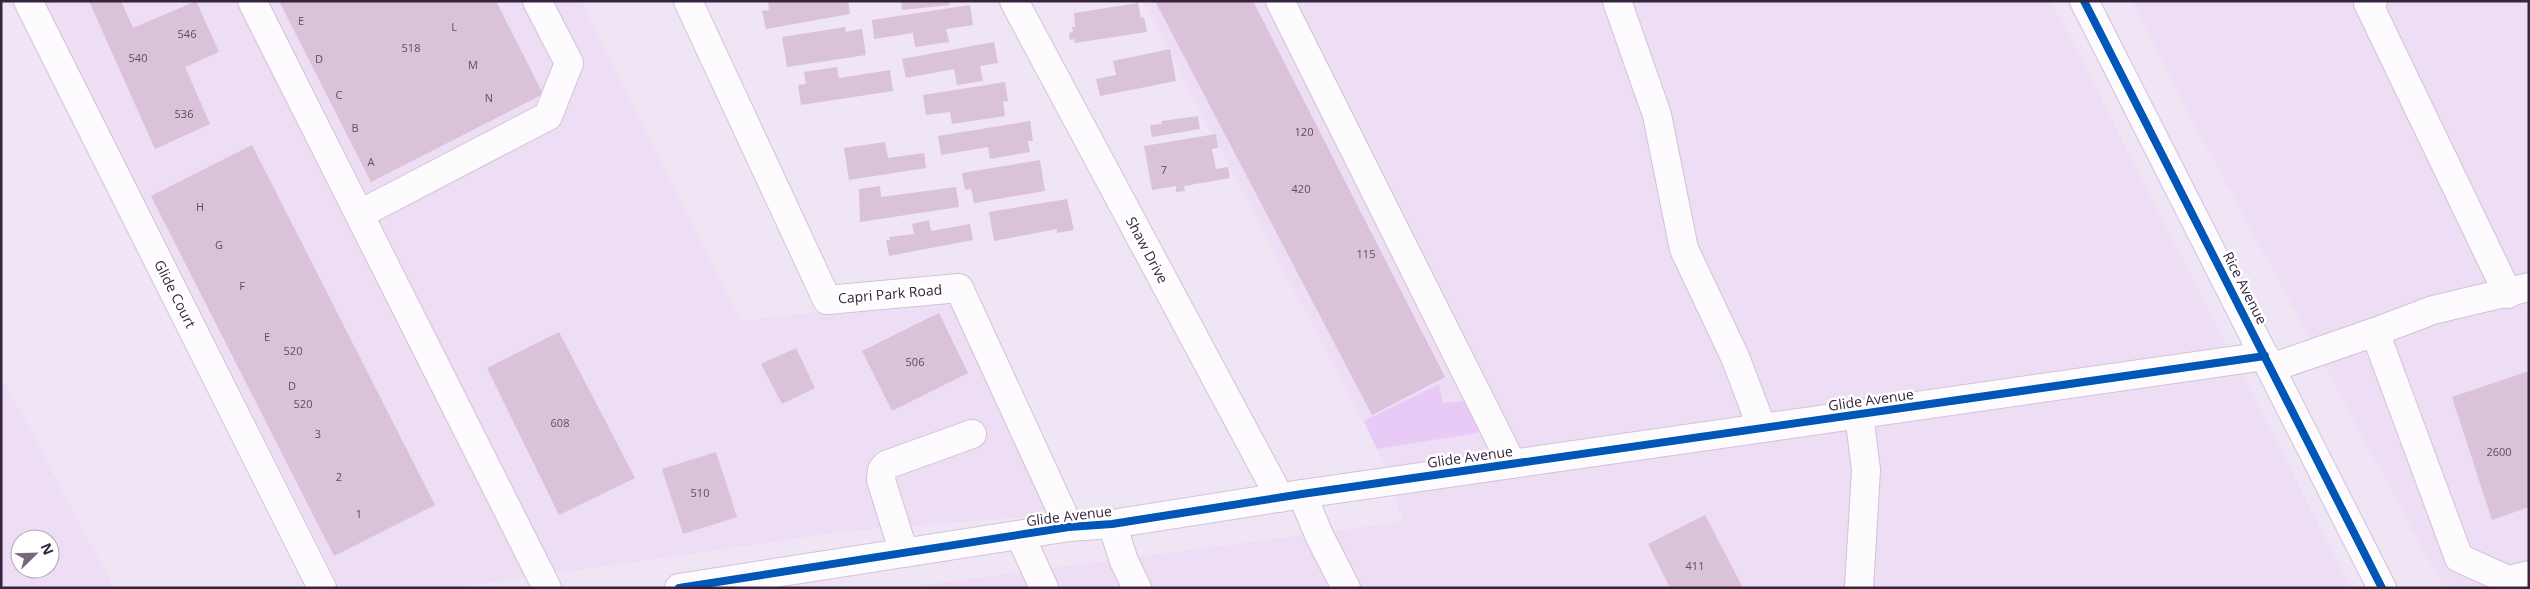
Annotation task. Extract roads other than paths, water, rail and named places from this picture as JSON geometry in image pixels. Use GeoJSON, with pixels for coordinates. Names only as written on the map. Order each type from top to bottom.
{"type":"FeatureCollection","features":[{"type":"Feature","properties":{"kind":"street","name":"Glide Court"},"geometry":{"type":"LineString","coordinates":[[28,1],[322,588]]}},
{"type":"Feature","properties":{"kind":"street"},"geometry":{"type":"LineString","coordinates":[[252,1],[548,588]]}},
{"type":"Feature","properties":{"kind":"street"},"geometry":{"type":"LineString","coordinates":[[360,214],[548,116],[569,63],[538,1]]}},
{"type":"Feature","properties":{"kind":"street","name":"Capri Park Road"},"geometry":{"type":"LineString","coordinates":[[688,1],[827,300],[958,288],[1069,527]]}},
{"type":"Feature","properties":{"kind":"street","name":"Shaw Drive"},"geometry":{"type":"LineString","coordinates":[[1014,1],[1291,496],[1319,535],[1346,588]]}},
{"type":"Feature","properties":{"kind":"street"},"geometry":{"type":"LineString","coordinates":[[1280,1],[1512,464]]}},
{"type":"Feature","properties":{"kind":"street"},"geometry":{"type":"LineString","coordinates":[[1617,1],[1657,115],[1684,249],[1736,357],[1762,428]]}},
{"type":"Feature","properties":{"kind":"street","name":"Rice Avenue"},"geometry":{"type":"LineString","coordinates":[[2084,1],[2382,588]]}},
{"type":"Feature","properties":{"kind":"street"},"geometry":{"type":"LineString","coordinates":[[2373,1],[2368,3],[2518,290]]}},
{"type":"Feature","properties":{"kind":"street","name":"Glide Avenue"},"geometry":{"type":"LineString","coordinates":[[678,588],[1069,527],[1112,524],[1291,496],[1859,414],[2268,362],[2375,332],[2433,310],[2518,290]]}},
{"type":"Feature","properties":{"kind":"street"},"geometry":{"type":"LineString","coordinates":[[2375,332],[2459,558],[2508,580],[2529,575]]}},
{"type":"Feature","properties":{"kind":"street"},"geometry":{"type":"LineString","coordinates":[[1859,414],[1866,470],[1859,588]]}},
{"type":"Feature","properties":{"kind":"street"},"geometry":{"type":"LineString","coordinates":[[904,553],[881,480],[882,470],[886,465],[972,434]]}},
{"type":"Feature","properties":{"kind":"street"},"geometry":{"type":"LineString","coordinates":[[1112,524],[1124,562],[1137,588]]}},
{"type":"Feature","properties":{"kind":"street"},"geometry":{"type":"LineString","coordinates":[[1020,535],[1044,588]]}}]}
